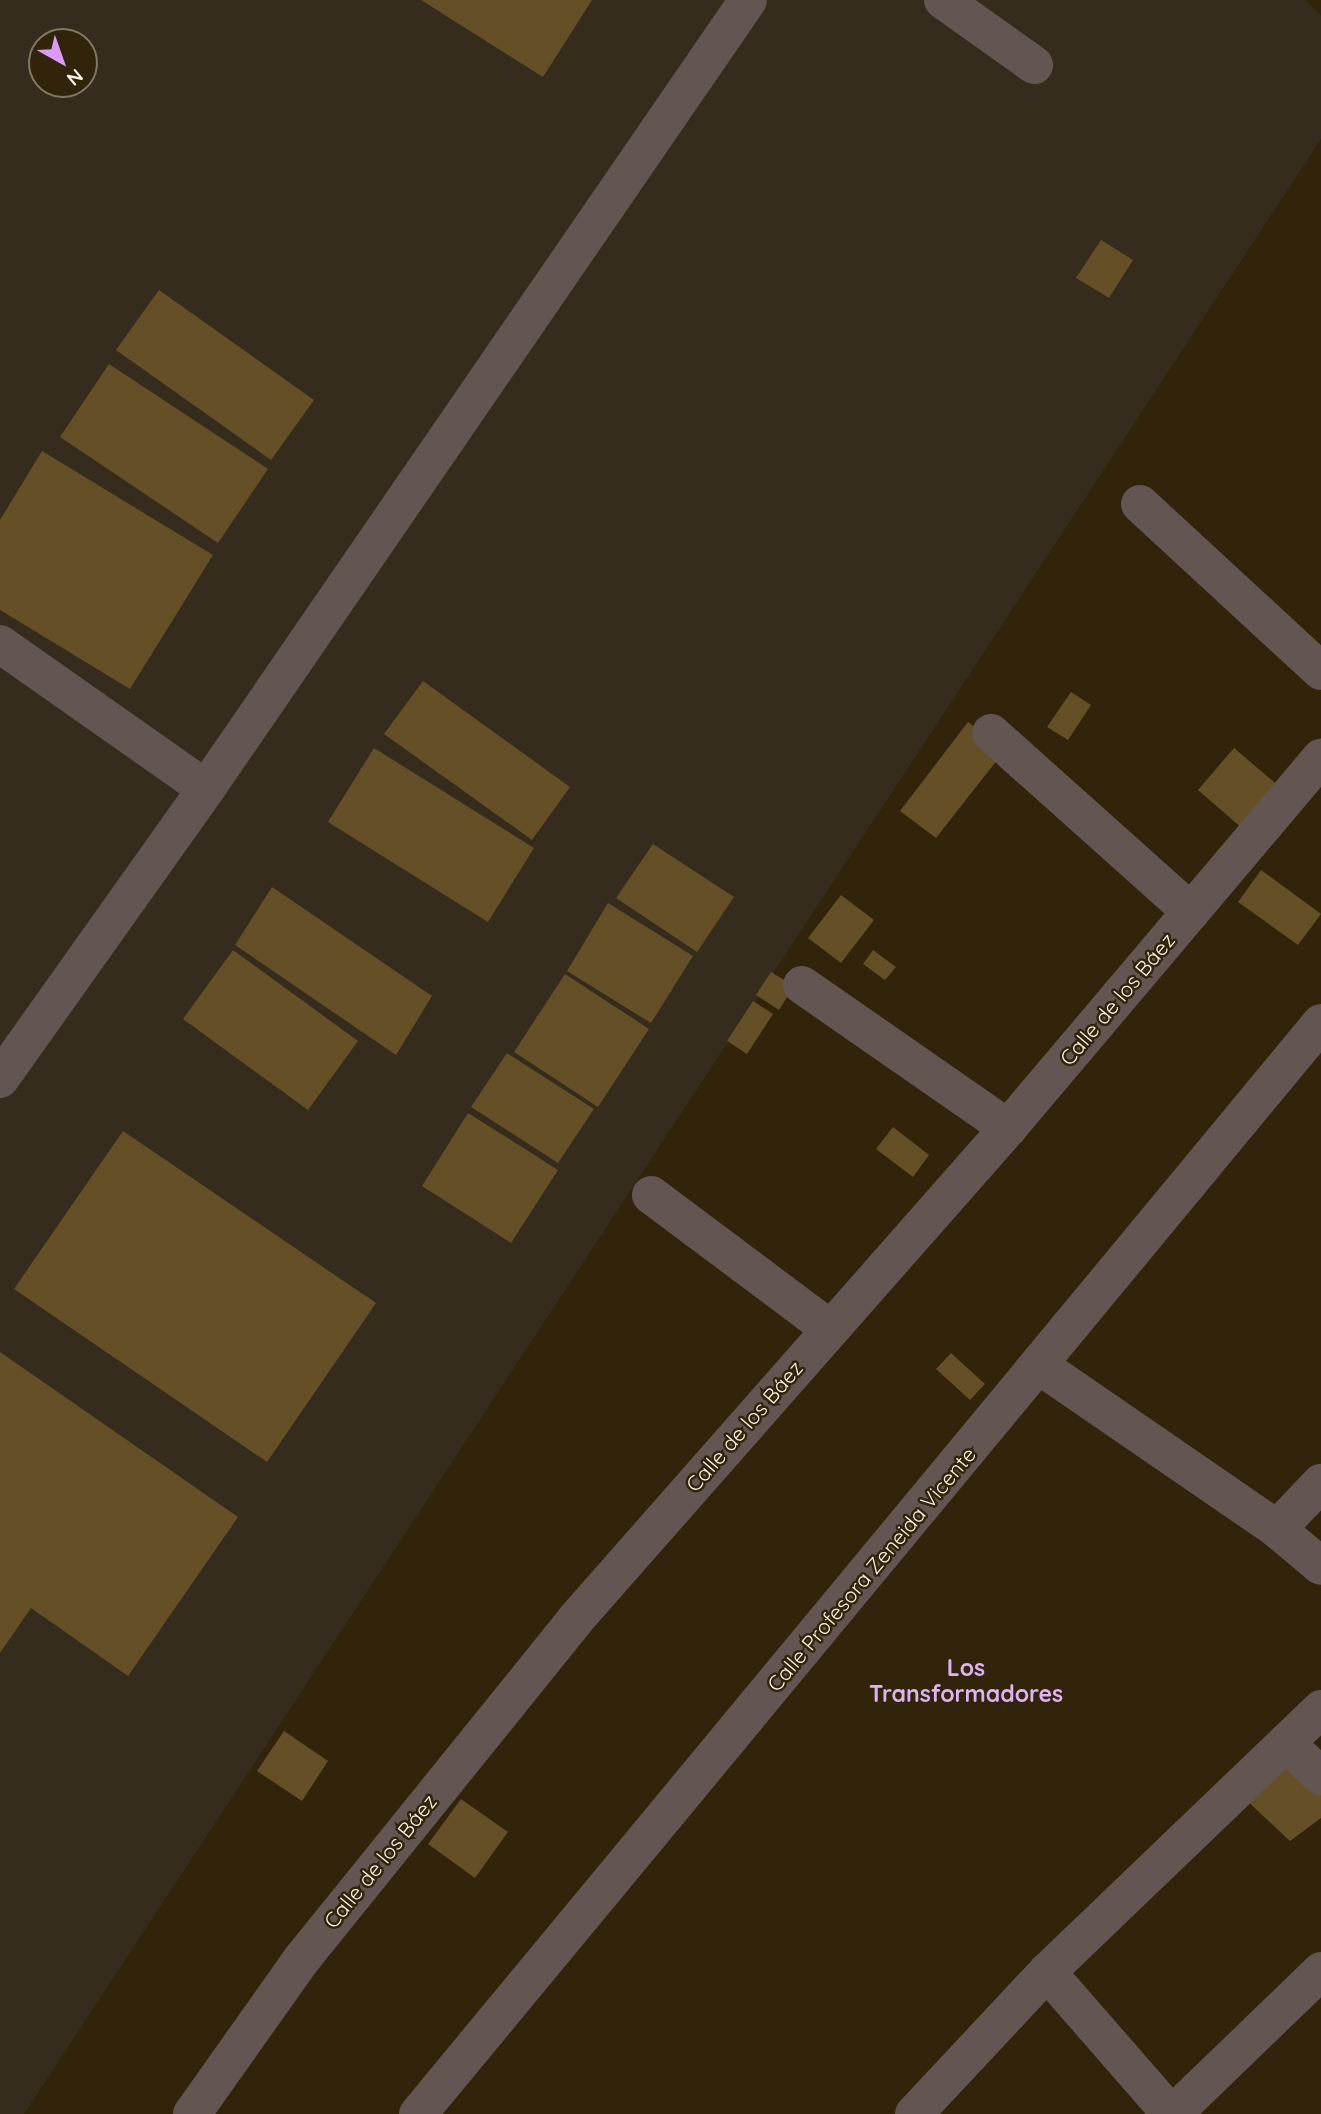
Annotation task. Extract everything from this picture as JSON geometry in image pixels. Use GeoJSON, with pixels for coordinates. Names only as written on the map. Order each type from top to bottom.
{"type":"FeatureCollection","features":[{"type":"Feature","properties":{"kind":"street"},"geometry":{"type":"LineString","coordinates":[[0,1079],[206,789],[748,0]]}},
{"type":"Feature","properties":{"kind":"street"},"geometry":{"type":"LineString","coordinates":[[943,0],[1034,65]]}},
{"type":"Feature","properties":{"kind":"street"},"geometry":{"type":"LineString","coordinates":[[1140,504],[1321,671]]}},
{"type":"Feature","properties":{"kind":"street"},"geometry":{"type":"LineString","coordinates":[[0,644],[206,789]]}},
{"type":"Feature","properties":{"kind":"street"},"geometry":{"type":"LineString","coordinates":[[991,733],[1191,912]]}},
{"type":"Feature","properties":{"kind":"street","name":"Calle de los Báez"},"geometry":{"type":"LineString","coordinates":[[192,2114],[301,1959],[575,1620],[1008,1128],[1321,758]]}},
{"type":"Feature","properties":{"kind":"street"},"geometry":{"type":"LineString","coordinates":[[802,985],[1008,1128]]}},
{"type":"Feature","properties":{"kind":"street","name":"Calle Profesora Zeneida Vicente"},"geometry":{"type":"LineString","coordinates":[[418,2114],[1040,1366],[1321,1023]]}},
{"type":"Feature","properties":{"kind":"street"},"geometry":{"type":"LineString","coordinates":[[651,1195],[830,1329]]}},
{"type":"Feature","properties":{"kind":"street"},"geometry":{"type":"LineString","coordinates":[[1040,1366],[1277,1529],[1321,1566]]}},
{"type":"Feature","properties":{"kind":"street"},"geometry":{"type":"LineString","coordinates":[[1277,1529],[1321,1483]]}},
{"type":"Feature","properties":{"kind":"street"},"geometry":{"type":"LineString","coordinates":[[917,2113],[1047,1972],[1321,1709]]}},
{"type":"Feature","properties":{"kind":"street"},"geometry":{"type":"LineString","coordinates":[[1287,1744],[1321,1776]]}},
{"type":"Feature","properties":{"kind":"street"},"geometry":{"type":"LineString","coordinates":[[1047,1972],[1172,2114],[1321,1971]]}},
{"type":"Feature","properties":{"kind":"shaded area"},"geometry":{"type":"Polygon","coordinates":[[[0,0],[1305,0],[1321,16],[1321,139],[24,2114],[0,2114],[0,0]]]}},
{"type":"Feature","properties":{"kind":"building"},"geometry":{"type":"Polygon","coordinates":[[[421,0],[592,0],[543,77],[421,0]]]}},
{"type":"Feature","properties":{"kind":"building"},"geometry":{"type":"Polygon","coordinates":[[[1101,240],[1133,260],[1109,298],[1076,278],[1101,240]]]}},
{"type":"Feature","properties":{"kind":"building"},"geometry":{"type":"Polygon","coordinates":[[[159,290],[314,400],[271,460],[116,350],[159,290]]]}},
{"type":"Feature","properties":{"kind":"building"},"geometry":{"type":"Polygon","coordinates":[[[109,364],[268,469],[218,543],[60,437],[109,364]]]}},
{"type":"Feature","properties":{"kind":"building"},"geometry":{"type":"Polygon","coordinates":[[[42,451],[213,555],[130,689],[0,610],[0,520],[42,451]]]}},
{"type":"Feature","properties":{"kind":"building"},"geometry":{"type":"Polygon","coordinates":[[[423,681],[570,787],[532,840],[384,734],[423,681]]]}},
{"type":"Feature","properties":{"kind":"building"},"geometry":{"type":"Polygon","coordinates":[[[1071,692],[1091,705],[1068,740],[1047,727],[1071,692]]]}},
{"type":"Feature","properties":{"kind":"building"},"geometry":{"type":"Polygon","coordinates":[[[968,722],[1005,750],[936,838],[900,811],[968,722]]]}},
{"type":"Feature","properties":{"kind":"building"},"geometry":{"type":"Polygon","coordinates":[[[374,748],[534,848],[488,922],[328,822],[374,748]]]}},
{"type":"Feature","properties":{"kind":"building"},"geometry":{"type":"Polygon","coordinates":[[[1234,748],[1280,787],[1244,830],[1198,790],[1234,748]]]}},
{"type":"Feature","properties":{"kind":"building"},"geometry":{"type":"Polygon","coordinates":[[[653,844],[734,897],[697,952],[616,898],[653,844]]]}},
{"type":"Feature","properties":{"kind":"building"},"geometry":{"type":"Polygon","coordinates":[[[1261,870],[1321,914],[1298,945],[1238,902],[1261,870]]]}},
{"type":"Feature","properties":{"kind":"building"},"geometry":{"type":"Polygon","coordinates":[[[272,887],[432,996],[396,1055],[235,945],[272,887]]]}},
{"type":"Feature","properties":{"kind":"building"},"geometry":{"type":"Polygon","coordinates":[[[841,895],[874,920],[841,963],[808,938],[841,895]]]}},
{"type":"Feature","properties":{"kind":"building"},"geometry":{"type":"Polygon","coordinates":[[[608,903],[693,956],[651,1023],[567,971],[608,903]]]}},
{"type":"Feature","properties":{"kind":"building"},"geometry":{"type":"Polygon","coordinates":[[[233,950],[358,1041],[308,1110],[183,1019],[233,950]]]}},
{"type":"Feature","properties":{"kind":"building"},"geometry":{"type":"Polygon","coordinates":[[[873,950],[896,967],[885,980],[863,964],[873,950]]]}},
{"type":"Feature","properties":{"kind":"building"},"geometry":{"type":"Polygon","coordinates":[[[771,972],[794,986],[779,1010],[756,995],[771,972]]]}},
{"type":"Feature","properties":{"kind":"building"},"geometry":{"type":"Polygon","coordinates":[[[565,974],[649,1029],[598,1107],[514,1052],[565,974]]]}},
{"type":"Feature","properties":{"kind":"building"},"geometry":{"type":"Polygon","coordinates":[[[753,1001],[773,1014],[747,1054],[727,1041],[753,1001]]]}},
{"type":"Feature","properties":{"kind":"building"},"geometry":{"type":"Polygon","coordinates":[[[507,1053],[594,1109],[558,1163],[471,1107],[507,1053]]]}},
{"type":"Feature","properties":{"kind":"building"},"geometry":{"type":"Polygon","coordinates":[[[468,1113],[558,1170],[511,1243],[422,1186],[468,1113]]]}},
{"type":"Feature","properties":{"kind":"building"},"geometry":{"type":"Polygon","coordinates":[[[893,1127],[929,1155],[913,1177],[876,1149],[893,1127]]]}},
{"type":"Feature","properties":{"kind":"building"},"geometry":{"type":"Polygon","coordinates":[[[123,1131],[376,1303],[267,1462],[14,1289],[123,1131]]]}},
{"type":"Feature","properties":{"kind":"building"},"geometry":{"type":"Polygon","coordinates":[[[0,1352],[238,1517],[128,1676],[31,1608],[0,1653],[0,1352]]]}},
{"type":"Feature","properties":{"kind":"building"},"geometry":{"type":"Polygon","coordinates":[[[951,1353],[985,1384],[970,1400],[936,1369],[951,1353]]]}},
{"type":"Feature","properties":{"kind":"building"},"geometry":{"type":"Polygon","coordinates":[[[284,1731],[328,1761],[302,1801],[257,1771],[284,1731]]]}},
{"type":"Feature","properties":{"kind":"building"},"geometry":{"type":"Polygon","coordinates":[[[1293,1761],[1321,1790],[1321,1818],[1290,1841],[1246,1800],[1293,1761]]]}},
{"type":"Feature","properties":{"kind":"building"},"geometry":{"type":"Polygon","coordinates":[[[461,1799],[508,1832],[475,1878],[428,1844],[461,1799]]]}},
{"type":"Feature","properties":{"kind":"district","name":"Los Transformadores"},"geometry":{"type":"Point","coordinates":[966,1681]}}]}
